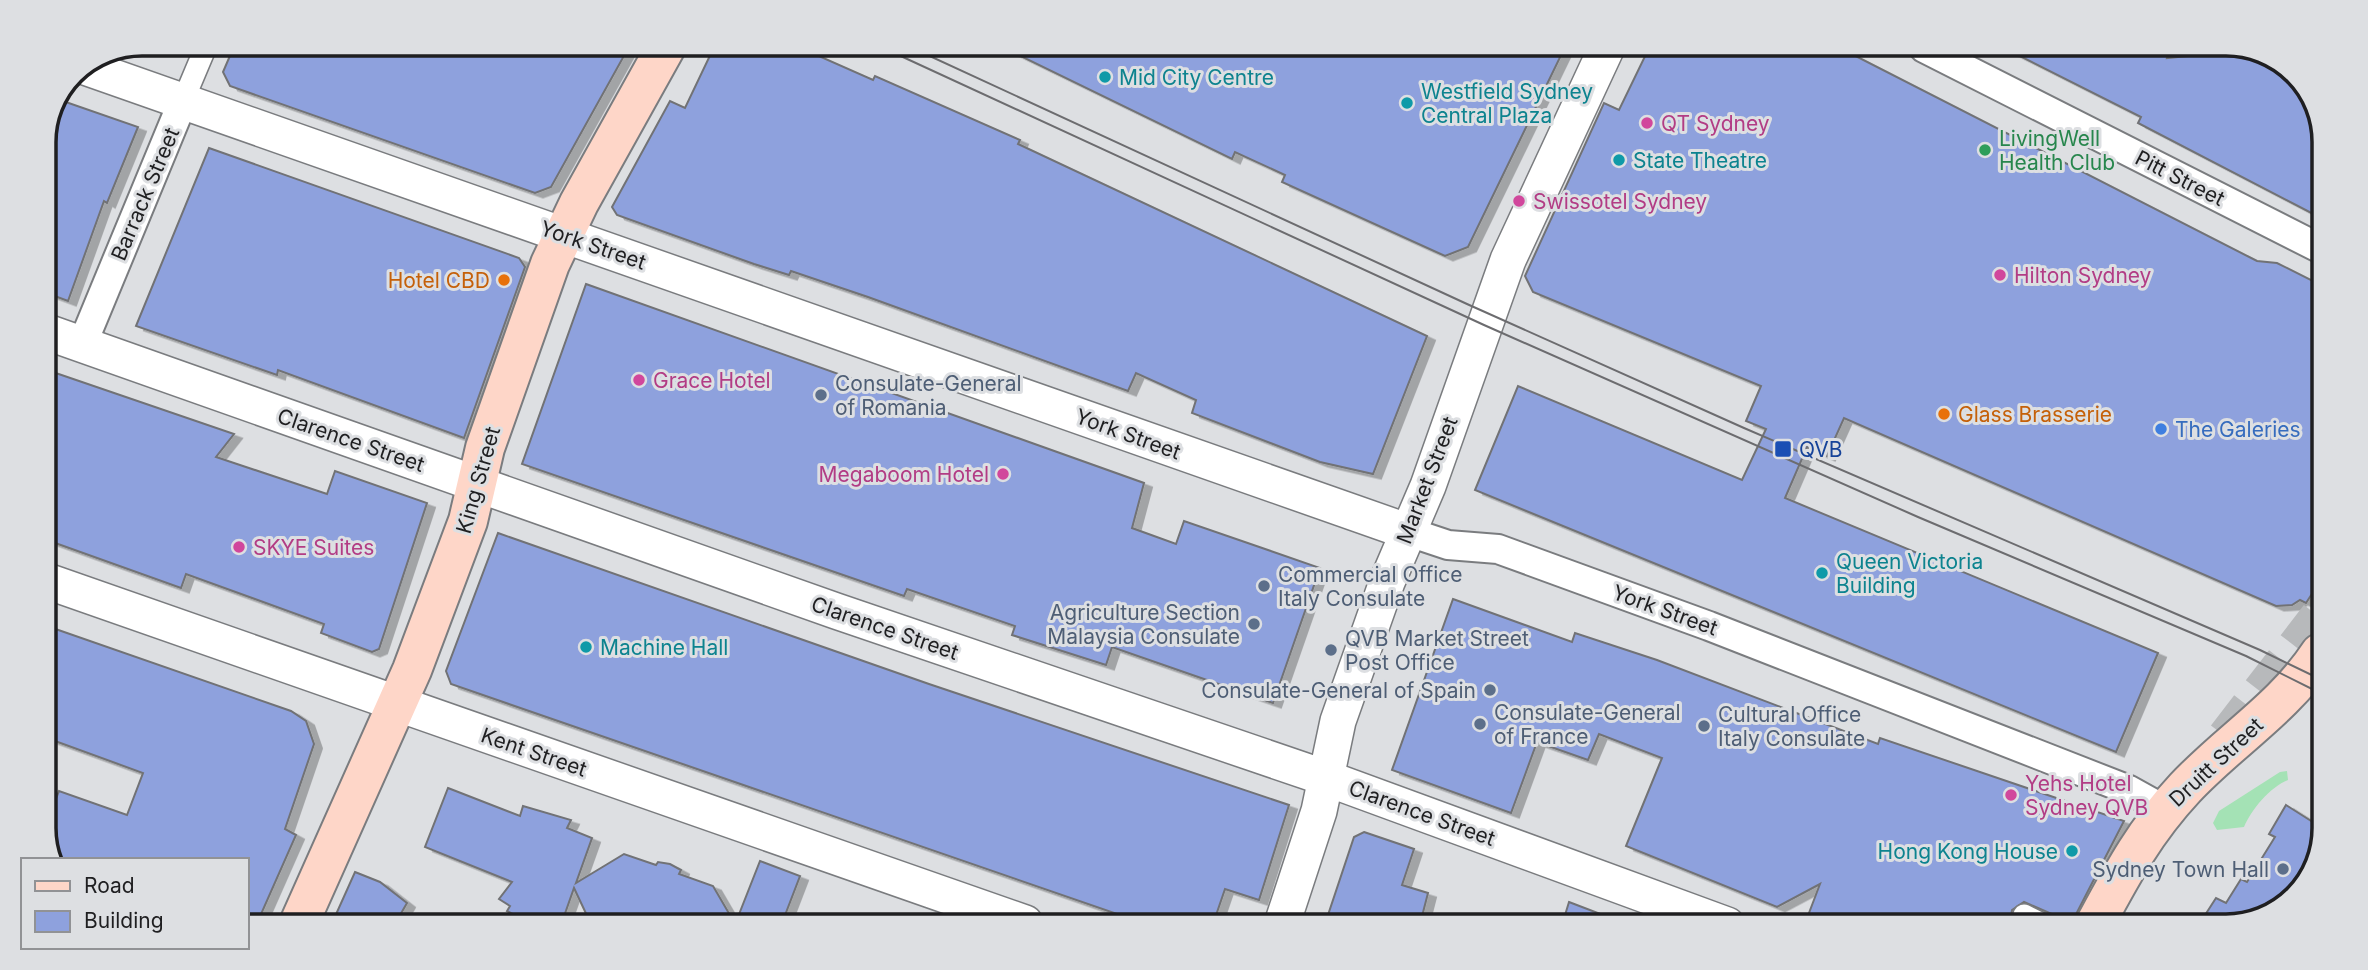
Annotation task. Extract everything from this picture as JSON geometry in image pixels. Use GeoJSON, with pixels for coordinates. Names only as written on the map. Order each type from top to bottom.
{"type":"FeatureCollection","features":[{"type":"Feature","properties":{"kind":"main road","name":"King Street"},"geometry":{"type":"LineString","coordinates":[[303,914],[398,704],[468,521],[485,448],[563,234],[661,56]]}},
{"type":"Feature","properties":{"kind":"main road","name":"Druitt Street"},"geometry":{"type":"LineString","coordinates":[[2101,914],[2144,834],[2187,785],[2281,703],[2312,665]]}},
{"type":"Feature","properties":{"kind":"street","name":"Barrack Street"},"geometry":{"type":"LineString","coordinates":[[82,345],[202,56]]}},
{"type":"Feature","properties":{"kind":"street","name":"Market Street"},"geometry":{"type":"LineString","coordinates":[[1285,914],[1319,811],[1338,721],[1387,582],[1428,486],[1508,260],[1603,56]]}},
{"type":"Feature","properties":{"kind":"street","name":"Pitt Street"},"geometry":{"type":"LineString","coordinates":[[1940,56],[2312,244]]}},
{"type":"Feature","properties":{"kind":"street","name":"York Street"},"geometry":{"type":"LineString","coordinates":[[94,70],[1409,532],[1448,545],[1498,549],[1709,626],[2129,790],[2165,810]]}},
{"type":"Feature","properties":{"kind":"street","name":"Clarence Street"},"geometry":{"type":"LineString","coordinates":[[56,335],[962,655],[1326,778],[1697,914]]}},
{"type":"Feature","properties":{"kind":"street","name":"Kent Street"},"geometry":{"type":"LineString","coordinates":[[56,584],[999,914]]}},
{"type":"Feature","properties":{"kind":"green space"},"geometry":{"type":"Polygon","coordinates":[[[2287,771],[2288,780],[2262,800],[2244,827],[2217,830],[2213,823],[2219,811],[2280,772],[2287,771]]]}},
{"type":"Feature","properties":{"kind":"building"},"geometry":{"type":"Polygon","coordinates":[[[230,56],[624,56],[551,187],[535,193],[230,86],[223,72],[230,56]]]}},
{"type":"Feature","properties":{"kind":"building"},"geometry":{"type":"Polygon","coordinates":[[[710,56],[819,56],[873,80],[875,76],[1020,140],[1018,144],[1427,336],[1373,474],[1320,462],[1192,413],[1196,400],[1136,373],[1128,391],[868,297],[791,271],[789,275],[754,264],[617,215],[612,207],[670,101],[685,108],[710,56]]]}},
{"type":"Feature","properties":{"kind":"building","name":"Westfield Sydney Central Plaza"},"geometry":{"type":"Polygon","coordinates":[[[1021,56],[1561,56],[1468,247],[1445,256],[1282,182],[1285,175],[1235,152],[1232,159],[1021,56]]]}},
{"type":"Feature","properties":{"kind":"building"},"geometry":{"type":"Polygon","coordinates":[[[1645,56],[1856,56],[2257,261],[2277,263],[2312,280],[2312,594],[2306,603],[2300,600],[2292,605],[2276,606],[1844,418],[1827,456],[1807,447],[1785,498],[2158,653],[2116,752],[1475,490],[1518,386],[1742,480],[1766,429],[1746,421],[1761,386],[1533,292],[1525,276],[1604,103],[1619,110],[1645,56]]]}},
{"type":"Feature","properties":{"kind":"building"},"geometry":{"type":"Polygon","coordinates":[[[2020,56],[2226,56],[2254,61],[2274,70],[2301,99],[2310,125],[2312,213],[2138,123],[2141,117],[2020,56]]]}},
{"type":"Feature","properties":{"kind":"building"},"geometry":{"type":"Polygon","coordinates":[[[66,102],[138,127],[107,203],[104,201],[68,301],[56,296],[56,142],[58,125],[66,102]]]}},
{"type":"Feature","properties":{"kind":"building"},"geometry":{"type":"Polygon","coordinates":[[[209,148],[519,258],[525,267],[464,438],[278,370],[277,375],[136,326],[209,148]]]}},
{"type":"Feature","properties":{"kind":"building"},"geometry":{"type":"Polygon","coordinates":[[[586,284],[1144,483],[1132,528],[1176,544],[1184,521],[1320,568],[1273,703],[1112,647],[1106,665],[1012,635],[1015,626],[907,589],[904,596],[522,464],[586,284]]]}},
{"type":"Feature","properties":{"kind":"building"},"geometry":{"type":"Polygon","coordinates":[[[56,373],[234,434],[216,457],[327,494],[335,471],[427,503],[379,649],[372,652],[321,633],[324,624],[186,574],[181,588],[56,543],[56,373]]]}},
{"type":"Feature","properties":{"kind":"building"},"geometry":{"type":"Polygon","coordinates":[[[498,533],[929,684],[1289,805],[1259,900],[1225,889],[1216,914],[1117,914],[451,684],[446,671],[498,533]]]}},
{"type":"Feature","properties":{"kind":"building"},"geometry":{"type":"Polygon","coordinates":[[[1453,599],[1572,642],[1575,633],[1657,660],[1878,744],[1880,738],[2124,821],[2076,914],[2052,914],[2024,902],[2012,910],[2011,914],[1809,914],[1820,884],[1777,907],[1626,846],[1662,758],[1599,734],[1588,760],[1537,742],[1511,813],[1392,770],[1453,599]]]}},
{"type":"Feature","properties":{"kind":"building"},"geometry":{"type":"Polygon","coordinates":[[[56,629],[291,711],[306,721],[314,744],[285,829],[296,835],[261,914],[248,914],[248,858],[62,858],[56,834],[56,799],[59,791],[127,815],[143,773],[56,741],[56,629]]]}},
{"type":"Feature","properties":{"kind":"building"},"geometry":{"type":"Polygon","coordinates":[[[448,788],[520,816],[523,806],[571,820],[567,828],[592,838],[576,883],[624,854],[656,865],[658,862],[670,864],[681,870],[679,874],[713,886],[729,914],[586,914],[574,888],[565,914],[512,914],[507,911],[510,906],[499,899],[512,882],[425,847],[448,788]]]}},
{"type":"Feature","properties":{"kind":"building","name":"Sydney Town Hall"},"geometry":{"type":"Polygon","coordinates":[[[2286,805],[2312,822],[2307,856],[2294,880],[2274,900],[2254,909],[2237,913],[2206,914],[2216,898],[2226,903],[2241,879],[2247,882],[2275,837],[2269,834],[2286,805]]]}},
{"type":"Feature","properties":{"kind":"building"},"geometry":{"type":"Polygon","coordinates":[[[1364,832],[1414,849],[1402,885],[1428,893],[1423,914],[1328,914],[1354,837],[1364,832]]]}},
{"type":"Feature","properties":{"kind":"building"},"geometry":{"type":"Polygon","coordinates":[[[760,861],[800,876],[785,914],[739,914],[760,861]]]}},
{"type":"Feature","properties":{"kind":"building"},"geometry":{"type":"Polygon","coordinates":[[[355,872],[380,882],[407,903],[401,914],[336,914],[355,872]]]}},
{"type":"Feature","properties":{"kind":"building"},"geometry":{"type":"Polygon","coordinates":[[[1569,902],[1600,914],[1565,914],[1569,902]]]}},
{"type":"Feature","properties":{"kind":"tunnel"},"geometry":{"type":"LineString","coordinates":[[2226,737],[2312,626]]}},
{"type":"Feature","properties":{"kind":"tram line"},"geometry":{"type":"LineString","coordinates":[[901,56],[1484,325],[1918,517],[2246,656],[2312,689]]}},
{"type":"Feature","properties":{"kind":"tram line"},"geometry":{"type":"LineString","coordinates":[[930,56],[1467,304],[1744,428],[2260,650],[2312,675]]}},
{"type":"Feature","properties":{"kind":"place","name":"Mid City Centre"},"geometry":{"type":"Point","coordinates":[1105,77]}},
{"type":"Feature","properties":{"kind":"place","name":"Westfield Sydney Central Plaza"},"geometry":{"type":"Point","coordinates":[1407,103]}},
{"type":"Feature","properties":{"kind":"place","name":"QT Sydney"},"geometry":{"type":"Point","coordinates":[1647,123]}},
{"type":"Feature","properties":{"kind":"place","name":"LivingWell Health Club"},"geometry":{"type":"Point","coordinates":[1985,150]}},
{"type":"Feature","properties":{"kind":"place","name":"State Theatre"},"geometry":{"type":"Point","coordinates":[1619,160]}},
{"type":"Feature","properties":{"kind":"place","name":"Swissotel Sydney"},"geometry":{"type":"Point","coordinates":[1519,201]}},
{"type":"Feature","properties":{"kind":"place","name":"Hilton Sydney"},"geometry":{"type":"Point","coordinates":[2000,275]}},
{"type":"Feature","properties":{"kind":"place","name":"Hotel CBD"},"geometry":{"type":"Point","coordinates":[504,280]}},
{"type":"Feature","properties":{"kind":"place","name":"Grace Hotel"},"geometry":{"type":"Point","coordinates":[639,380]}},
{"type":"Feature","properties":{"kind":"place","name":"Consulate-General of Romania"},"geometry":{"type":"Point","coordinates":[821,395]}},
{"type":"Feature","properties":{"kind":"place","name":"Glass Brasserie"},"geometry":{"type":"Point","coordinates":[1944,414]}},
{"type":"Feature","properties":{"kind":"place","name":"The Galeries"},"geometry":{"type":"Point","coordinates":[2161,429]}},
{"type":"Feature","properties":{"kind":"place","name":"QVB"},"geometry":{"type":"Point","coordinates":[1783,449]}},
{"type":"Feature","properties":{"kind":"place","name":"Megaboom Hotel"},"geometry":{"type":"Point","coordinates":[1003,474]}},
{"type":"Feature","properties":{"kind":"place","name":"SKYE Suites"},"geometry":{"type":"Point","coordinates":[239,547]}},
{"type":"Feature","properties":{"kind":"place","name":"Queen Victoria Building"},"geometry":{"type":"Point","coordinates":[1822,573]}},
{"type":"Feature","properties":{"kind":"place","name":"Commercial Office Italy Consulate"},"geometry":{"type":"Point","coordinates":[1264,586]}},
{"type":"Feature","properties":{"kind":"place","name":"Agriculture Section Malaysia Consulate"},"geometry":{"type":"Point","coordinates":[1254,624]}},
{"type":"Feature","properties":{"kind":"place","name":"Machine Hall"},"geometry":{"type":"Point","coordinates":[586,647]}},
{"type":"Feature","properties":{"kind":"place","name":"QVB Market Street Post Office"},"geometry":{"type":"Point","coordinates":[1331,650]}},
{"type":"Feature","properties":{"kind":"place","name":"Consulate-General of Spain"},"geometry":{"type":"Point","coordinates":[1490,690]}},
{"type":"Feature","properties":{"kind":"place","name":"Consulate-General of France"},"geometry":{"type":"Point","coordinates":[1480,724]}},
{"type":"Feature","properties":{"kind":"place","name":"Cultural Office Italy Consulate"},"geometry":{"type":"Point","coordinates":[1704,726]}},
{"type":"Feature","properties":{"kind":"place","name":"Yehs Hotel Sydney QVB"},"geometry":{"type":"Point","coordinates":[2011,795]}},
{"type":"Feature","properties":{"kind":"place","name":"Hong Kong House"},"geometry":{"type":"Point","coordinates":[2072,851]}},
{"type":"Feature","properties":{"kind":"place","name":"Sydney Town Hall"},"geometry":{"type":"Point","coordinates":[2283,869]}}]}
